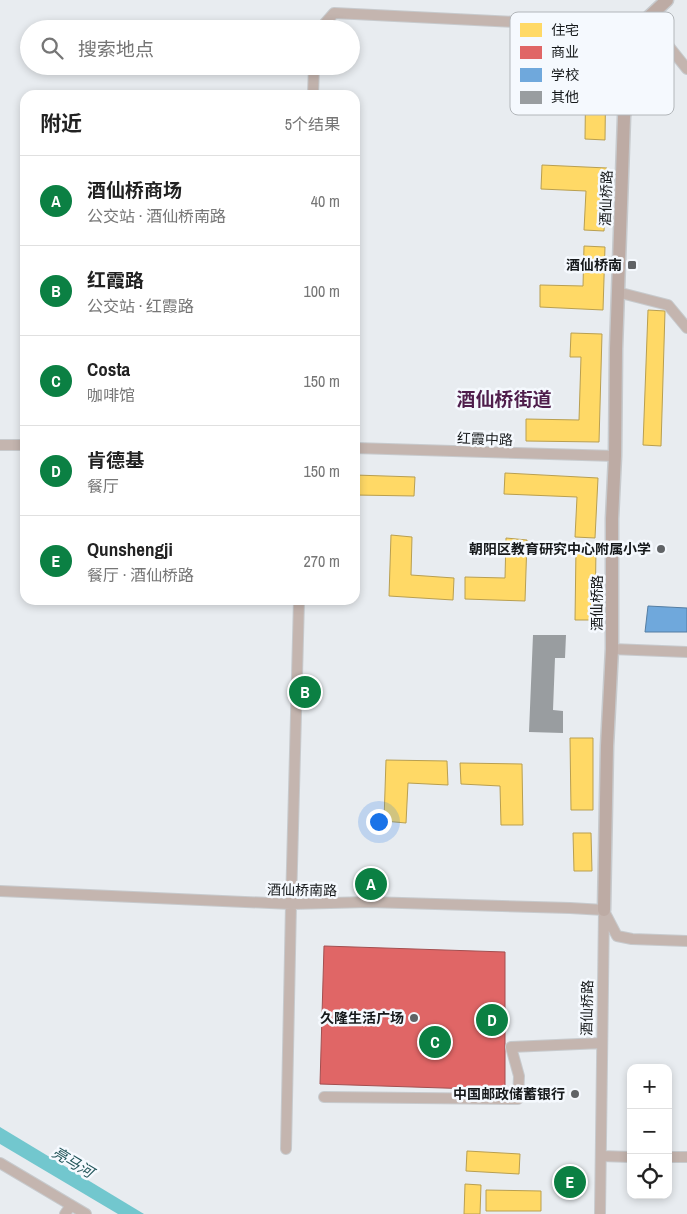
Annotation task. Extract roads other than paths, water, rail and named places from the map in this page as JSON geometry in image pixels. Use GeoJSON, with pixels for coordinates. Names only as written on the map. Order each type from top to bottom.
{"type":"FeatureCollection","features":[{"type":"Feature","properties":{"kind":"main road"},"geometry":{"type":"LineString","coordinates":[[655,12],[666,2]]}},
{"type":"Feature","properties":{"kind":"main road","name":"酒仙桥路"},"geometry":{"type":"LineString","coordinates":[[604,910],[607,746],[612,649],[612,519],[615,456],[617,292],[624,115]]}},
{"type":"Feature","properties":{"kind":"street"},"geometry":{"type":"LineString","coordinates":[[328,20],[334,13],[510,19]]}},
{"type":"Feature","properties":{"kind":"street"},"geometry":{"type":"LineString","coordinates":[[674,56],[687,69]]}},
{"type":"Feature","properties":{"kind":"street"},"geometry":{"type":"LineString","coordinates":[[313,90],[314,75]]}},
{"type":"Feature","properties":{"kind":"street"},"geometry":{"type":"LineString","coordinates":[[617,292],[668,305],[687,328]]}},
{"type":"Feature","properties":{"kind":"street"},"geometry":{"type":"LineString","coordinates":[[0,445],[20,445]]}},
{"type":"Feature","properties":{"kind":"street","name":"红霞中路"},"geometry":{"type":"LineString","coordinates":[[360,448],[615,456]]}},
{"type":"Feature","properties":{"kind":"street"},"geometry":{"type":"LineString","coordinates":[[286,1149],[298,605]]}},
{"type":"Feature","properties":{"kind":"street"},"geometry":{"type":"LineString","coordinates":[[612,649],[687,652]]}},
{"type":"Feature","properties":{"kind":"street","name":"酒仙桥南路"},"geometry":{"type":"LineString","coordinates":[[0,890],[291,904],[369,902],[604,910]]}},
{"type":"Feature","properties":{"kind":"street"},"geometry":{"type":"LineString","coordinates":[[604,910],[617,936],[632,939],[687,941]]}},
{"type":"Feature","properties":{"kind":"street","name":"酒仙桥路"},"geometry":{"type":"LineString","coordinates":[[600,1214],[604,910]]}},
{"type":"Feature","properties":{"kind":"street"},"geometry":{"type":"LineString","coordinates":[[324,1097],[518,1099],[519,1076],[511,1047],[602,1043]]}},
{"type":"Feature","properties":{"kind":"street"},"geometry":{"type":"LineString","coordinates":[[601,1156],[627,1157]]}},
{"type":"Feature","properties":{"kind":"street"},"geometry":{"type":"LineString","coordinates":[[672,1157],[687,1157]]}},
{"type":"Feature","properties":{"kind":"street"},"geometry":{"type":"LineString","coordinates":[[0,1163],[68,1210],[86,1214]]}},
{"type":"Feature","properties":{"kind":"water"},"geometry":{"type":"Polygon","coordinates":[[[0,1127],[144,1214],[118,1214],[0,1144],[0,1127]]]}},
{"type":"Feature","properties":{"kind":"place","name":"酒仙桥南"},"geometry":{"type":"Point","coordinates":[632,265]}},
{"type":"Feature","properties":{"kind":"place","name":"朝阳区教育研究中心附属小学"},"geometry":{"type":"Point","coordinates":[661,549]}},
{"type":"Feature","properties":{"kind":"place","name":"红霞路"},"geometry":{"type":"Point","coordinates":[305,692]}},
{"type":"Feature","properties":{"kind":"place","name":"酒仙桥商场"},"geometry":{"type":"Point","coordinates":[371,884]}},
{"type":"Feature","properties":{"kind":"place","name":"久隆生活广场"},"geometry":{"type":"Point","coordinates":[414,1018]}},
{"type":"Feature","properties":{"kind":"place","name":"肯德基"},"geometry":{"type":"Point","coordinates":[492,1020]}},
{"type":"Feature","properties":{"kind":"place","name":"Costa"},"geometry":{"type":"Point","coordinates":[435,1042]}},
{"type":"Feature","properties":{"kind":"place","name":"中国邮政储蓄银行"},"geometry":{"type":"Point","coordinates":[575,1094]}},
{"type":"Feature","properties":{"kind":"place","name":"Qunshengji"},"geometry":{"type":"Point","coordinates":[570,1182]}},
{"type":"Feature","properties":{"kind":"district","name":"酒仙桥街道"},"geometry":{"type":"Point","coordinates":[504,399]}},
{"type":"Feature","properties":{"kind":"water label","name":"亮马河"},"geometry":{"type":"Point","coordinates":[73,1162]}}]}
